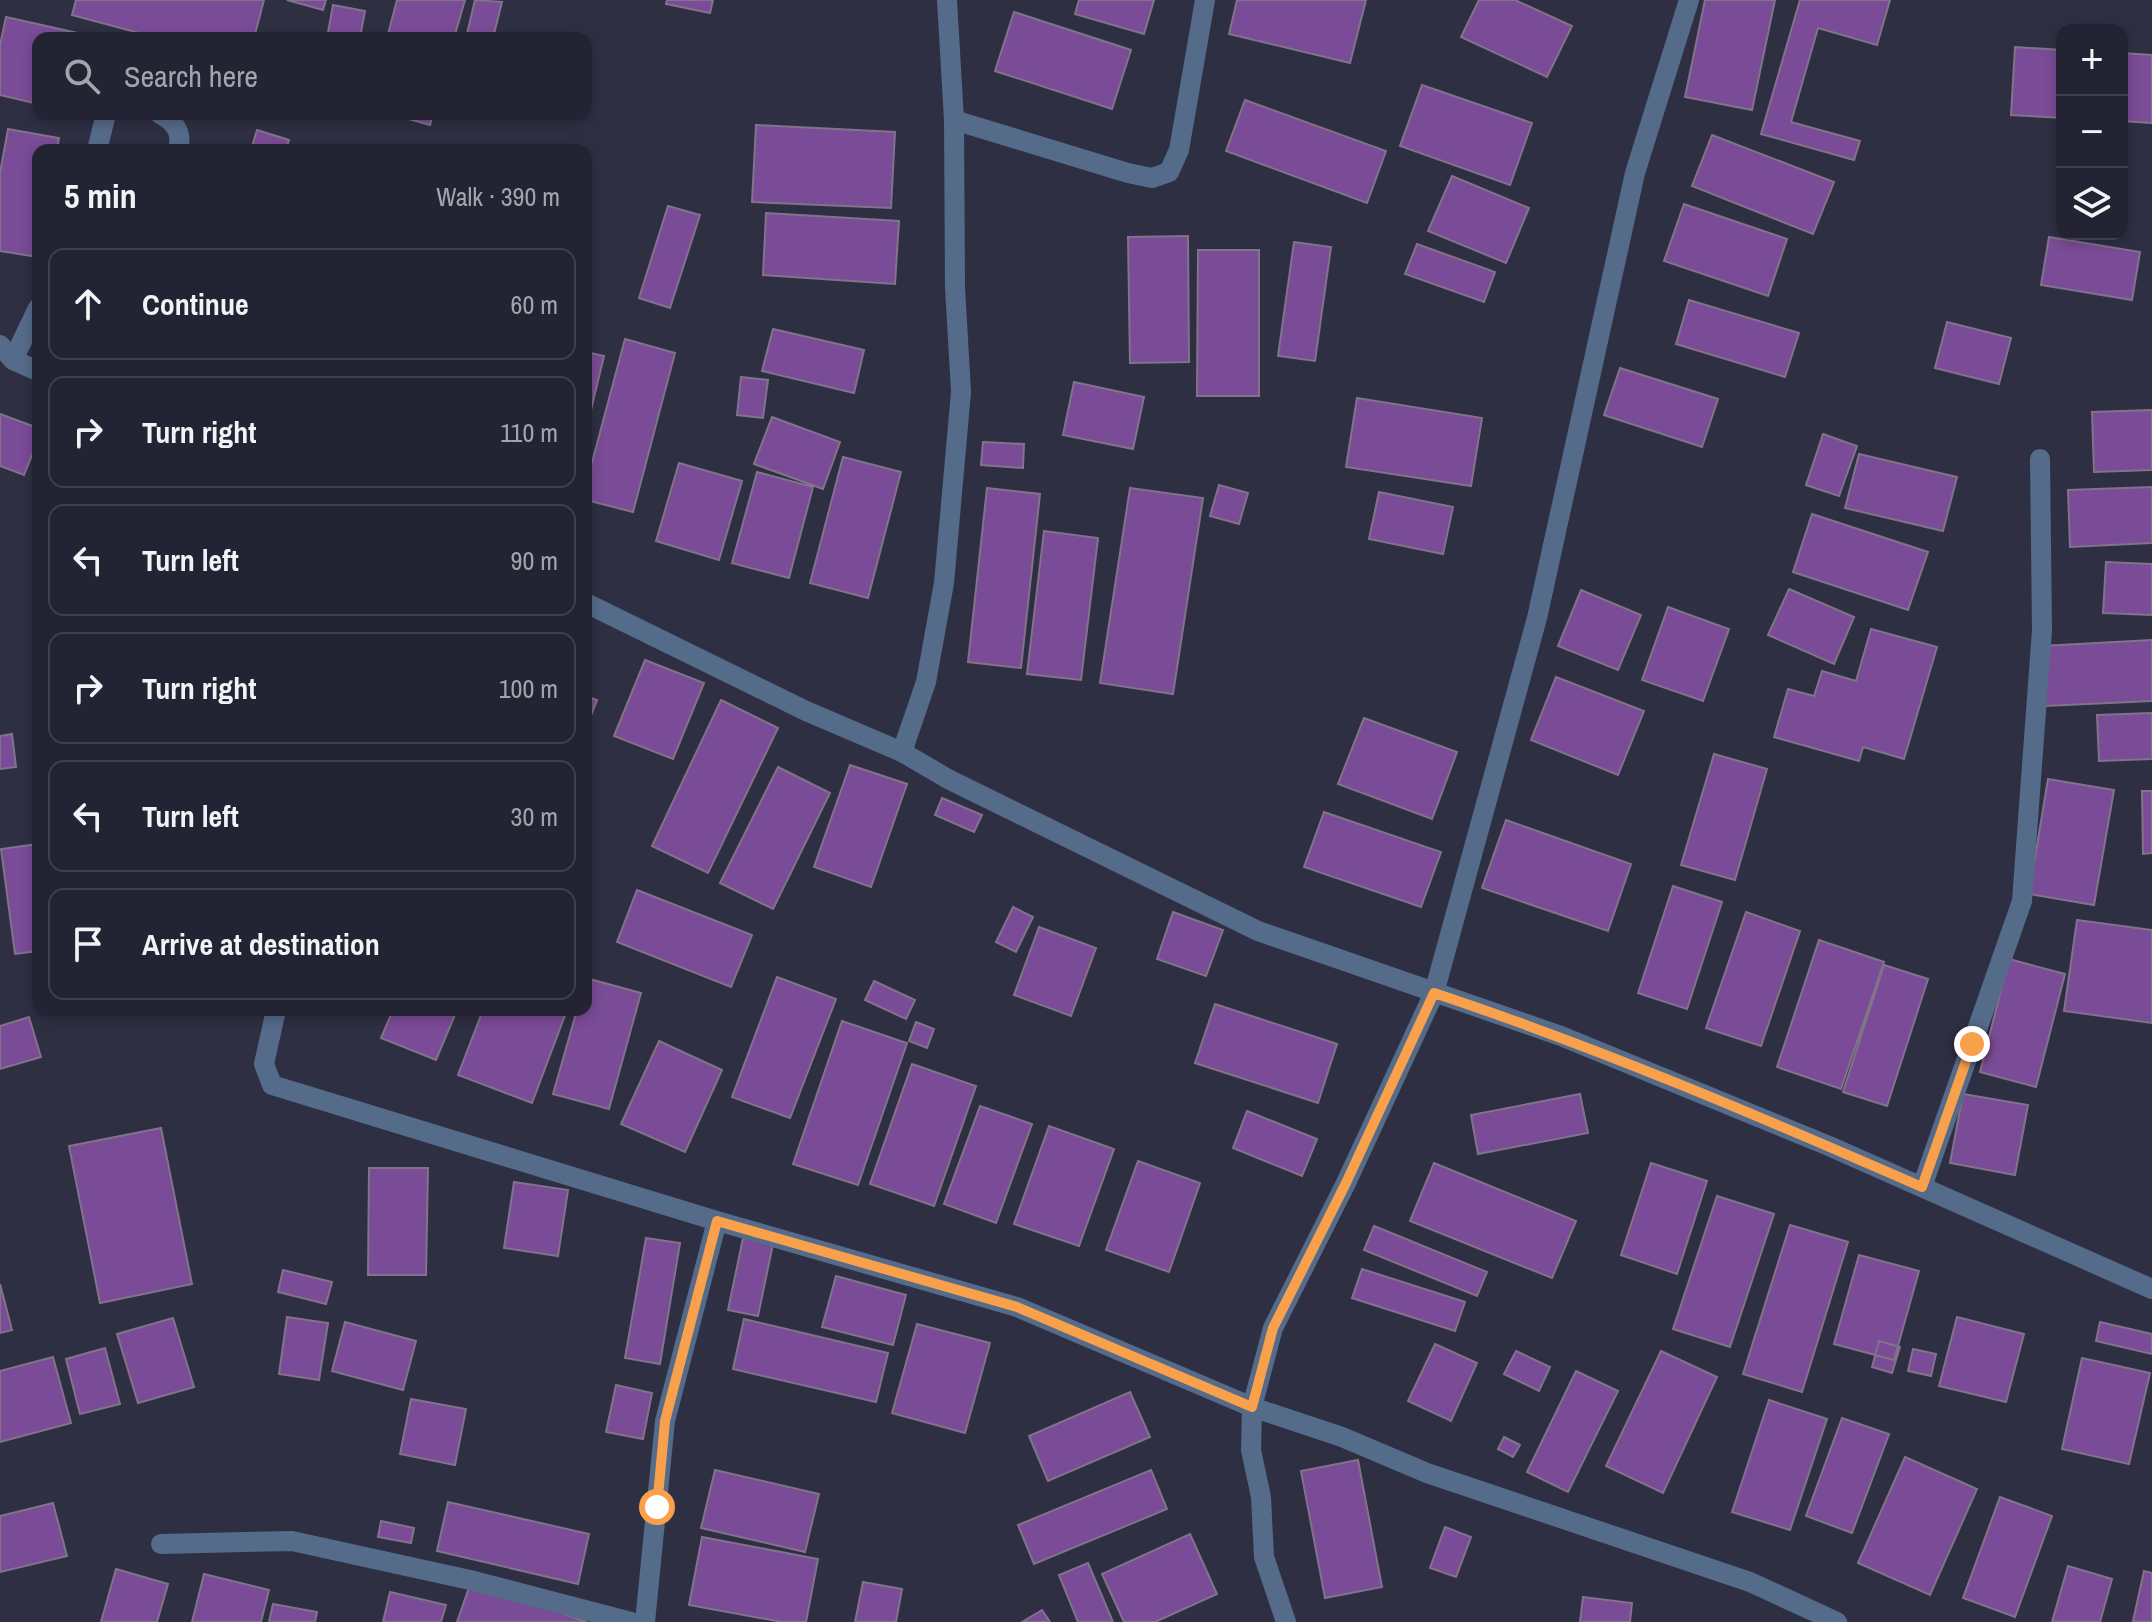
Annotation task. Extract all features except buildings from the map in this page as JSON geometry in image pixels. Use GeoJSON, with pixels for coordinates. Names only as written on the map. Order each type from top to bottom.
{"type":"FeatureCollection","features":[{"type":"Feature","properties":{"kind":"street"},"geometry":{"type":"LineString","coordinates":[[902,752],[926,682],[944,583],[961,392],[955,287],[954,120],[947,0]]}},
{"type":"Feature","properties":{"kind":"street"},"geometry":{"type":"LineString","coordinates":[[954,120],[1128,173],[1152,178],[1169,172],[1179,150],[1205,0]]}},
{"type":"Feature","properties":{"kind":"street"},"geometry":{"type":"LineString","coordinates":[[1286,1622],[1264,1557],[1261,1497],[1251,1450],[1252,1407],[1273,1328],[1346,1183],[1434,993],[1537,618],[1635,173],[1689,0]]}},
{"type":"Feature","properties":{"kind":"street"},"geometry":{"type":"LineString","coordinates":[[98,144],[104,120]]}},
{"type":"Feature","properties":{"kind":"street"},"geometry":{"type":"LineString","coordinates":[[168,120],[176,126],[180,144]]}},
{"type":"Feature","properties":{"kind":"street"},"geometry":{"type":"LineString","coordinates":[[32,317],[7,352],[32,367]]}},
{"type":"Feature","properties":{"kind":"street"},"geometry":{"type":"LineString","coordinates":[[1922,1187],[2022,901],[2042,630],[2040,459]]}},
{"type":"Feature","properties":{"kind":"street"},"geometry":{"type":"LineString","coordinates":[[592,606],[806,711],[902,752],[948,779],[1258,931],[1561,1036],[1829,1146],[2152,1289]]}},
{"type":"Feature","properties":{"kind":"street"},"geometry":{"type":"LineString","coordinates":[[275,1016],[264,1064],[272,1085],[717,1221],[1017,1307],[1252,1407],[1342,1437],[1427,1473],[1750,1582],[1837,1622]]}},
{"type":"Feature","properties":{"kind":"street"},"geometry":{"type":"LineString","coordinates":[[645,1622],[665,1421],[717,1221]]}},
{"type":"Feature","properties":{"kind":"street"},"geometry":{"type":"LineString","coordinates":[[161,1544],[292,1541],[470,1580],[631,1622]]}},
{"type":"Feature","properties":{"kind":"route"},"geometry":{"type":"LineString","coordinates":[[657,1507],[665,1421],[717,1221],[1017,1307],[1252,1407],[1273,1328],[1346,1183],[1434,993],[1561,1036],[1922,1187],[1972,1044]]}}]}
